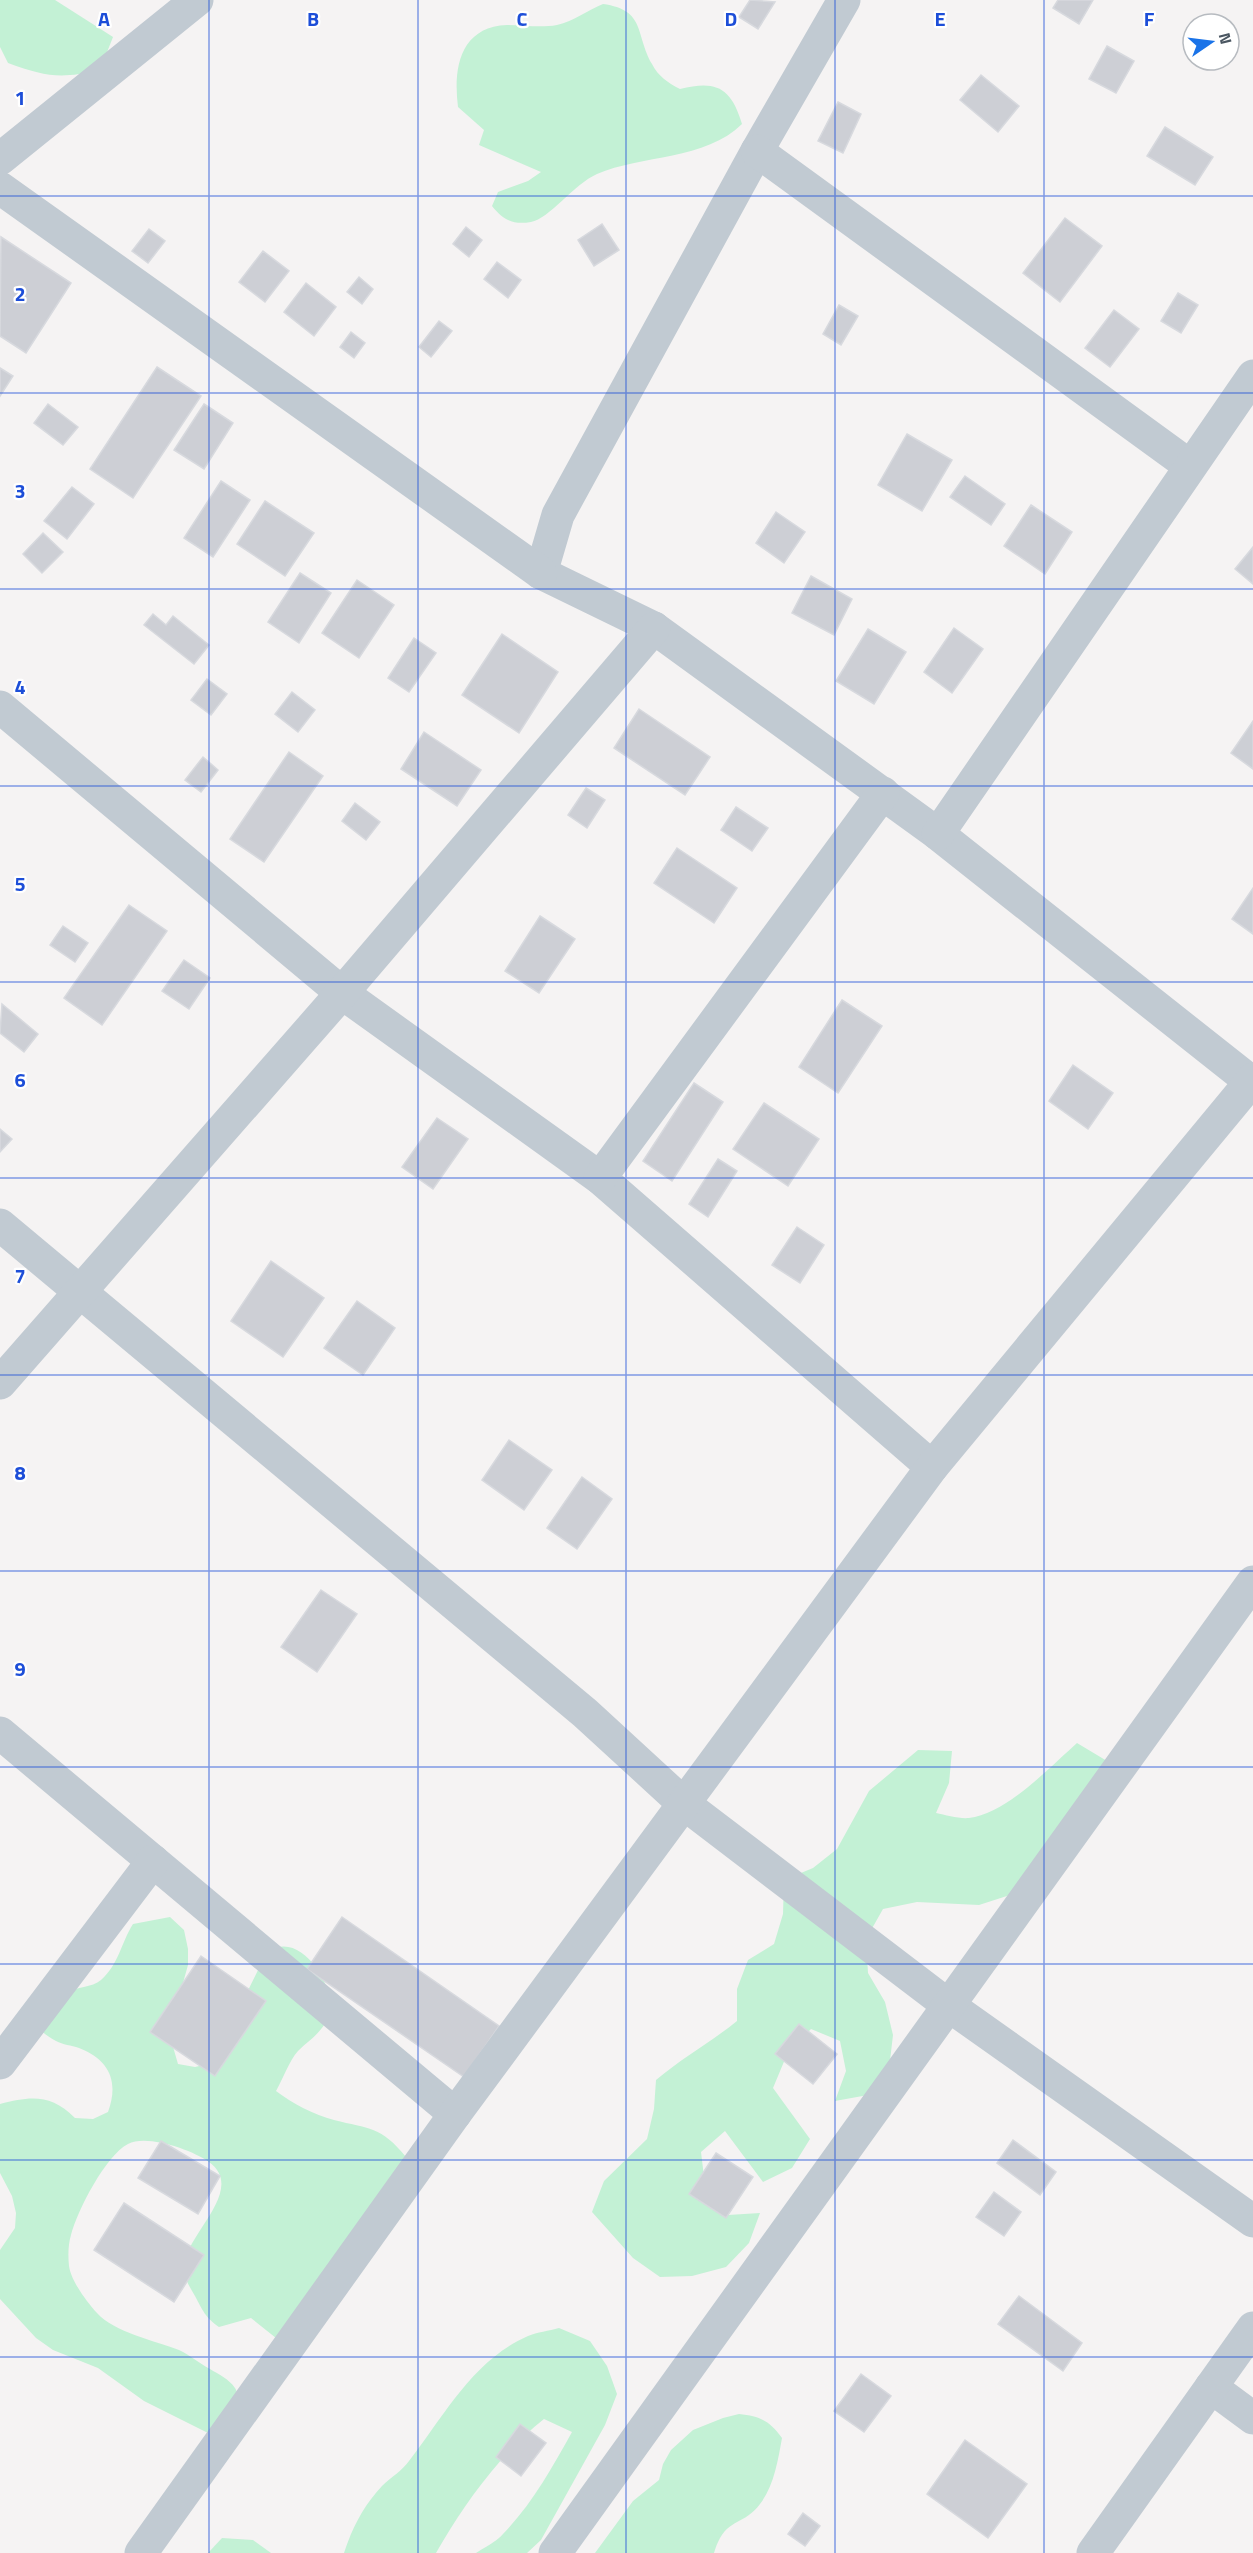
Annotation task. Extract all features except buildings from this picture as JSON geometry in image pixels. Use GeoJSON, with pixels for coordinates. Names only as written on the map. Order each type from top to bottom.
{"type":"FeatureCollection","features":[{"type":"Feature","properties":{"kind":"street"},"geometry":{"type":"LineString","coordinates":[[0,159],[197,0]]}},
{"type":"Feature","properties":{"kind":"street"},"geometry":{"type":"LineString","coordinates":[[541,573],[558,515],[757,151],[844,0]]}},
{"type":"Feature","properties":{"kind":"street"},"geometry":{"type":"LineString","coordinates":[[757,151],[1190,466]]}},
{"type":"Feature","properties":{"kind":"street"},"geometry":{"type":"LineString","coordinates":[[0,188],[541,573],[654,627],[938,834],[1251,1080],[932,1467],[455,2114],[141,2553]]}},
{"type":"Feature","properties":{"kind":"street"},"geometry":{"type":"LineString","coordinates":[[938,834],[1253,376]]}},
{"type":"Feature","properties":{"kind":"street"},"geometry":{"type":"LineString","coordinates":[[0,1383],[342,993],[654,627]]}},
{"type":"Feature","properties":{"kind":"street"},"geometry":{"type":"LineString","coordinates":[[0,707],[342,993],[600,1178],[932,1467]]}},
{"type":"Feature","properties":{"kind":"street"},"geometry":{"type":"LineString","coordinates":[[600,1178],[883,793]]}},
{"type":"Feature","properties":{"kind":"street"},"geometry":{"type":"LineString","coordinates":[[0,1225],[585,1713],[683,1803],[948,2005],[1253,2221]]}},
{"type":"Feature","properties":{"kind":"street"},"geometry":{"type":"LineString","coordinates":[[555,2553],[1253,1582]]}},
{"type":"Feature","properties":{"kind":"street"},"geometry":{"type":"LineString","coordinates":[[0,1733],[455,2114]]}},
{"type":"Feature","properties":{"kind":"street"},"geometry":{"type":"LineString","coordinates":[[0,2063],[153,1861]]}},
{"type":"Feature","properties":{"kind":"street"},"geometry":{"type":"LineString","coordinates":[[1094,2553],[1253,2328]]}},
{"type":"Feature","properties":{"kind":"street"},"geometry":{"type":"LineString","coordinates":[[1211,2387],[1253,2418]]}},
{"type":"Feature","properties":{"kind":"green space"},"geometry":{"type":"Polygon","coordinates":[[[0,0],[55,0],[113,37],[100,70],[75,75],[54,75],[8,63],[0,47],[0,0]]]}},
{"type":"Feature","properties":{"kind":"green space"},"geometry":{"type":"Polygon","coordinates":[[[603,4],[617,7],[633,18],[652,64],[664,79],[680,89],[703,85],[720,89],[733,102],[742,124],[727,136],[692,151],[633,163],[597,174],[580,185],[546,215],[531,222],[519,223],[509,220],[500,215],[492,206],[498,192],[528,181],[541,172],[479,145],[484,130],[458,107],[457,78],[463,52],[479,33],[491,27],[557,25],[603,4]]]}},
{"type":"Feature","properties":{"kind":"green space"},"geometry":{"type":"Polygon","coordinates":[[[1077,1743],[1107,1761],[1010,1895],[979,1905],[917,1902],[883,1909],[866,1939],[868,1973],[885,2002],[893,2035],[889,2069],[868,2095],[835,2101],[846,2071],[840,2041],[811,2029],[788,2052],[773,2088],[810,2139],[792,2168],[763,2182],[725,2131],[701,2152],[705,2185],[728,2215],[760,2213],[749,2243],[726,2267],[692,2276],[660,2277],[633,2258],[592,2212],[604,2181],[647,2139],[654,2109],[656,2080],[737,2021],[737,1989],[748,1960],[774,1944],[783,1914],[784,1880],[813,1868],[837,1849],[869,1791],[918,1750],[952,1751],[949,1783],[936,1813],[969,1818],[983,1815],[1012,1799],[1077,1743]]]}},
{"type":"Feature","properties":{"kind":"green space"},"geometry":{"type":"Polygon","coordinates":[[[170,1917],[184,1930],[188,1949],[188,1965],[169,2033],[178,2064],[195,2067],[212,2063],[263,1960],[276,1948],[287,1947],[298,1951],[317,1969],[329,1995],[330,2007],[322,2028],[295,2055],[276,2091],[319,2115],[374,2130],[389,2139],[406,2157],[281,2342],[251,2318],[219,2327],[205,2313],[187,2281],[184,2271],[185,2258],[210,2215],[221,2187],[219,2174],[209,2162],[169,2145],[136,2141],[119,2150],[102,2171],[74,2225],[68,2258],[70,2272],[80,2291],[104,2320],[124,2331],[183,2352],[233,2385],[240,2405],[208,2433],[144,2401],[98,2368],[53,2350],[36,2338],[0,2299],[0,2250],[15,2228],[16,2213],[12,2196],[0,2173],[0,2104],[21,2099],[40,2099],[58,2105],[75,2118],[93,2119],[108,2112],[112,2082],[105,2066],[90,2053],[59,2042],[40,2030],[56,2005],[67,1993],[97,1983],[107,1974],[133,1924],[170,1917]]]}},
{"type":"Feature","properties":{"kind":"green space"},"geometry":{"type":"Polygon","coordinates":[[[559,2328],[590,2341],[607,2366],[617,2394],[605,2425],[541,2540],[527,2553],[476,2553],[500,2537],[523,2510],[549,2472],[572,2432],[544,2419],[497,2464],[458,2516],[436,2553],[344,2553],[364,2509],[382,2486],[406,2465],[475,2374],[509,2346],[532,2335],[559,2328]]]}},
{"type":"Feature","properties":{"kind":"green space"},"geometry":{"type":"Polygon","coordinates":[[[739,2414],[764,2420],[782,2438],[775,2472],[765,2497],[747,2517],[723,2533],[714,2553],[595,2553],[633,2501],[659,2480],[663,2464],[671,2450],[693,2430],[739,2414]]]}},
{"type":"Feature","properties":{"kind":"green space"},"geometry":{"type":"Polygon","coordinates":[[[222,2538],[253,2540],[271,2553],[208,2553],[222,2538]]]}}]}
